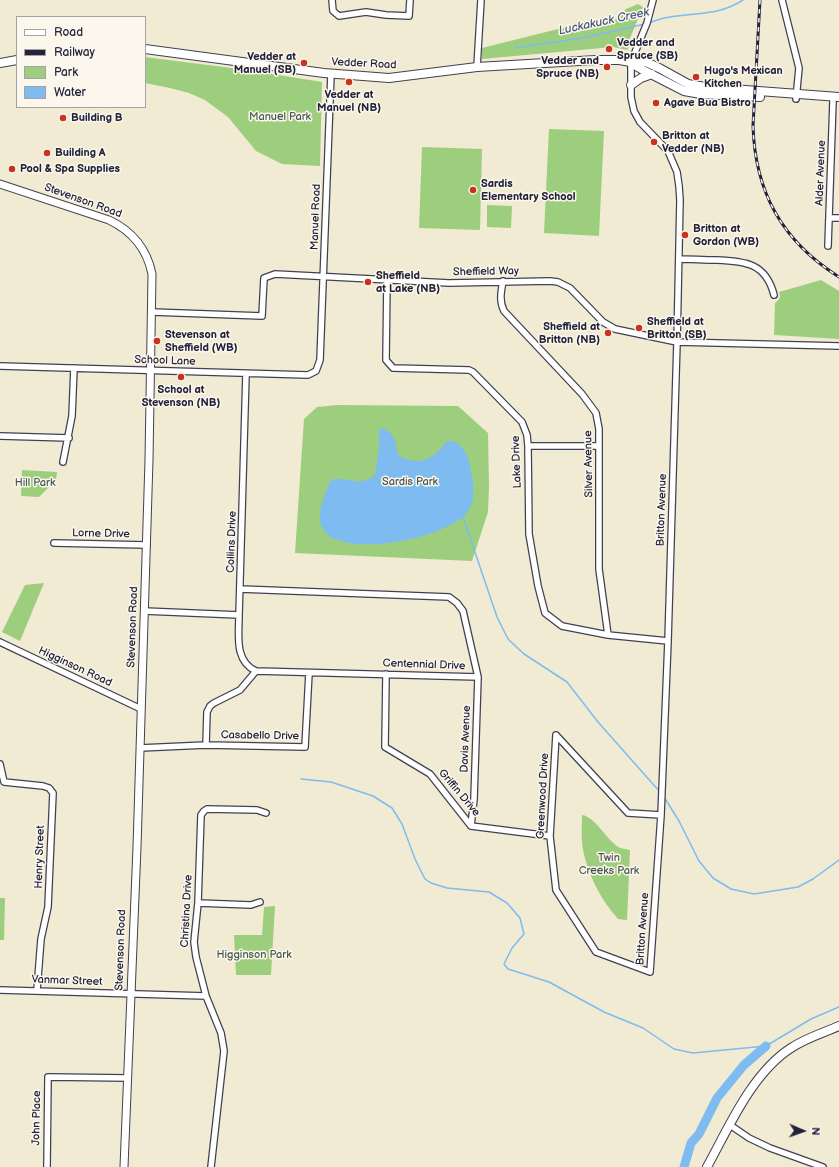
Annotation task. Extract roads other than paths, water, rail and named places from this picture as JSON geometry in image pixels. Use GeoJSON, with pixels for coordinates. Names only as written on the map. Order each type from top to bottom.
{"type":"FeatureCollection","features":[{"type":"Feature","properties":{"kind":"main road","name":"Vedder Road"},"geometry":{"type":"LineString","coordinates":[[146,49],[331,74],[389,78],[477,67],[619,60],[646,62],[688,84],[797,97],[837,100]]}},
{"type":"Feature","properties":{"kind":"main road"},"geometry":{"type":"LineString","coordinates":[[0,63],[16,60]]}},
{"type":"Feature","properties":{"kind":"main road","name":"Vedder Road"},"geometry":{"type":"LineString","coordinates":[[631,62],[643,70],[684,91],[701,94],[797,97]]}},
{"type":"Feature","properties":{"kind":"main road"},"geometry":{"type":"LineString","coordinates":[[631,85],[641,78],[652,74]]}},
{"type":"Feature","properties":{"kind":"main road"},"geometry":{"type":"LineString","coordinates":[[707,1167],[755,1083],[773,1062],[790,1048],[839,1026]]}},
{"type":"Feature","properties":{"kind":"street"},"geometry":{"type":"LineString","coordinates":[[332,0],[332,11],[339,16],[366,12],[409,16],[410,0]]}},
{"type":"Feature","properties":{"kind":"street"},"geometry":{"type":"LineString","coordinates":[[477,67],[481,0]]}},
{"type":"Feature","properties":{"kind":"street"},"geometry":{"type":"LineString","coordinates":[[631,62],[647,23],[653,0]]}},
{"type":"Feature","properties":{"kind":"street"},"geometry":{"type":"LineString","coordinates":[[782,0],[799,68],[797,97]]}},
{"type":"Feature","properties":{"kind":"street","name":"Britton Avenue"},"geometry":{"type":"LineString","coordinates":[[631,62],[631,96],[634,111],[640,122],[668,151],[677,172],[680,186],[668,641],[661,815],[650,972]]}},
{"type":"Feature","properties":{"kind":"street","name":"Manuel Road"},"geometry":{"type":"LineString","coordinates":[[320,360],[331,74]]}},
{"type":"Feature","properties":{"kind":"street","name":"Alder Avenue"},"geometry":{"type":"LineString","coordinates":[[828,246],[837,100]]}},
{"type":"Feature","properties":{"kind":"street","name":"Stevenson Road"},"geometry":{"type":"LineString","coordinates":[[0,184],[109,220],[126,230],[143,249],[150,268],[152,285],[150,460],[124,1167]]}},
{"type":"Feature","properties":{"kind":"street"},"geometry":{"type":"LineString","coordinates":[[829,218],[839,218]]}},
{"type":"Feature","properties":{"kind":"street"},"geometry":{"type":"LineString","coordinates":[[679,259],[736,261],[748,263],[763,272],[772,286],[774,295]]}},
{"type":"Feature","properties":{"kind":"street","name":"Sheffield Way"},"geometry":{"type":"LineString","coordinates":[[152,312],[262,316],[264,278],[276,274],[459,283],[503,281],[558,282],[570,288],[608,326],[615,329],[677,342],[839,346]]}},
{"type":"Feature","properties":{"kind":"street","name":"Lake Drive"},"geometry":{"type":"LineString","coordinates":[[387,280],[386,360],[388,364],[393,368],[469,370],[473,372],[522,422],[528,435],[529,534],[538,586],[545,613],[562,626],[608,635],[668,641]]}},
{"type":"Feature","properties":{"kind":"street","name":"Silver Avenue"},"geometry":{"type":"LineString","coordinates":[[503,281],[501,305],[504,311],[582,394],[596,413],[599,429],[599,569],[608,635]]}},
{"type":"Feature","properties":{"kind":"street","name":"School Lane"},"geometry":{"type":"LineString","coordinates":[[0,366],[308,375],[316,371],[320,360]]}},
{"type":"Feature","properties":{"kind":"street"},"geometry":{"type":"LineString","coordinates":[[64,462],[72,416],[74,368]]}},
{"type":"Feature","properties":{"kind":"street","name":"Collins Drive"},"geometry":{"type":"LineString","coordinates":[[239,615],[246,374]]}},
{"type":"Feature","properties":{"kind":"street"},"geometry":{"type":"LineString","coordinates":[[0,436],[69,438]]}},
{"type":"Feature","properties":{"kind":"street"},"geometry":{"type":"LineString","coordinates":[[528,446],[599,446]]}},
{"type":"Feature","properties":{"kind":"street","name":"Lorne Drive"},"geometry":{"type":"LineString","coordinates":[[54,543],[147,545]]}},
{"type":"Feature","properties":{"kind":"street","name":"Centennial Drive"},"geometry":{"type":"LineString","coordinates":[[240,589],[448,597],[457,603],[463,611],[478,677],[256,671]]}},
{"type":"Feature","properties":{"kind":"street"},"geometry":{"type":"LineString","coordinates":[[144,611],[239,615],[238,644],[241,658],[250,668],[256,671],[240,690],[210,706],[207,712],[206,745]]}},
{"type":"Feature","properties":{"kind":"street","name":"Higginson Road"},"geometry":{"type":"LineString","coordinates":[[0,642],[141,709]]}},
{"type":"Feature","properties":{"kind":"street","name":"Casabello Drive"},"geometry":{"type":"LineString","coordinates":[[140,748],[206,745],[306,747],[309,673]]}},
{"type":"Feature","properties":{"kind":"street","name":"Griffin Drive"},"geometry":{"type":"LineString","coordinates":[[386,674],[385,747],[430,774],[471,826],[550,836]]}},
{"type":"Feature","properties":{"kind":"street","name":"Davis Avenue"},"geometry":{"type":"LineString","coordinates":[[471,826],[474,799],[478,677]]}},
{"type":"Feature","properties":{"kind":"street","name":"Greenwood Drive"},"geometry":{"type":"LineString","coordinates":[[650,972],[596,952],[556,890],[550,836],[556,735],[628,813],[661,815]]}},
{"type":"Feature","properties":{"kind":"street","name":"Henry Street"},"geometry":{"type":"LineString","coordinates":[[0,764],[4,782],[43,786],[49,788],[52,793],[48,907],[41,939],[37,990]]}},
{"type":"Feature","properties":{"kind":"street","name":"Christina Drive"},"geometry":{"type":"LineString","coordinates":[[210,1167],[224,1051],[221,1033],[206,996],[196,957],[194,942],[198,902],[201,815],[207,809],[257,810],[266,813]]}},
{"type":"Feature","properties":{"kind":"street"},"geometry":{"type":"LineString","coordinates":[[198,902],[251,905],[260,902]]}},
{"type":"Feature","properties":{"kind":"street","name":"Vanmar Street"},"geometry":{"type":"LineString","coordinates":[[0,990],[206,996]]}},
{"type":"Feature","properties":{"kind":"street","name":"John Place"},"geometry":{"type":"LineString","coordinates":[[46,1167],[48,1077],[128,1078]]}},
{"type":"Feature","properties":{"kind":"street"},"geometry":{"type":"LineString","coordinates":[[730,1125],[756,1142],[823,1167]]}},
{"type":"Feature","properties":{"kind":"water"},"geometry":{"type":"Polygon","coordinates":[[[383,428],[393,436],[399,456],[413,461],[425,460],[431,457],[436,454],[446,442],[450,441],[459,444],[468,459],[472,479],[474,491],[470,508],[460,519],[443,529],[396,542],[372,544],[349,543],[332,537],[322,527],[320,521],[322,503],[331,480],[342,479],[364,481],[375,475],[379,448],[379,430],[383,428]]]}},
{"type":"Feature","properties":{"kind":"waterway","name":"Luckakuck Creek"},"geometry":{"type":"LineString","coordinates":[[648,23],[667,17],[707,13],[725,9],[743,0]]}},
{"type":"Feature","properties":{"kind":"waterway","name":"Luckakuck Creek"},"geometry":{"type":"LineString","coordinates":[[515,48],[582,38],[645,24]]}},
{"type":"Feature","properties":{"kind":"waterway"},"geometry":{"type":"LineString","coordinates":[[463,517],[497,617],[508,639],[524,654],[567,682],[598,722],[660,792]]}},
{"type":"Feature","properties":{"kind":"waterway"},"geometry":{"type":"LineString","coordinates":[[301,779],[331,782],[373,796],[392,808],[402,824],[415,859],[425,879],[431,883],[447,888],[489,892],[507,903],[520,918],[524,934],[512,948],[504,964],[508,969],[549,982],[604,1012],[643,1028],[674,1049],[693,1053],[766,1046],[811,1019],[839,1007]]}},
{"type":"Feature","properties":{"kind":"waterway"},"geometry":{"type":"LineString","coordinates":[[664,797],[679,821],[699,861],[713,878],[731,889],[754,894],[798,887],[813,879],[839,860]]}},
{"type":"Feature","properties":{"kind":"waterway"},"geometry":{"type":"LineString","coordinates":[[684,1167],[691,1143],[699,1134],[717,1098],[744,1065],[766,1046]]}},
{"type":"Feature","properties":{"kind":"railway"},"geometry":{"type":"LineString","coordinates":[[760,0],[753,126],[759,172],[775,213],[787,231],[802,248],[819,263],[839,277]]}},
{"type":"Feature","properties":{"kind":"place","name":"Vedder and Spruce (SB)"},"geometry":{"type":"Point","coordinates":[609,49]}},
{"type":"Feature","properties":{"kind":"place","name":"Vedder at Manuel (SB)"},"geometry":{"type":"Point","coordinates":[304,63]}},
{"type":"Feature","properties":{"kind":"place","name":"Vedder and Spruce (NB)"},"geometry":{"type":"Point","coordinates":[607,67]}},
{"type":"Feature","properties":{"kind":"place","name":"Hugo's Mexican Kitchen"},"geometry":{"type":"Point","coordinates":[696,77]}},
{"type":"Feature","properties":{"kind":"place","name":"Vedder at Manuel (NB)"},"geometry":{"type":"Point","coordinates":[349,82]}},
{"type":"Feature","properties":{"kind":"place","name":"Agave Bua Bistro"},"geometry":{"type":"Point","coordinates":[656,103]}},
{"type":"Feature","properties":{"kind":"place","name":"Building B"},"geometry":{"type":"Point","coordinates":[63,118]}},
{"type":"Feature","properties":{"kind":"place","name":"Britton at Vedder (NB)"},"geometry":{"type":"Point","coordinates":[654,142]}},
{"type":"Feature","properties":{"kind":"place","name":"Building A"},"geometry":{"type":"Point","coordinates":[47,153]}},
{"type":"Feature","properties":{"kind":"place","name":"Pool & Spa Supplies"},"geometry":{"type":"Point","coordinates":[12,169]}},
{"type":"Feature","properties":{"kind":"place","name":"Sardis Elementary School"},"geometry":{"type":"Point","coordinates":[473,190]}},
{"type":"Feature","properties":{"kind":"place","name":"Britton at Gordon (WB)"},"geometry":{"type":"Point","coordinates":[685,235]}},
{"type":"Feature","properties":{"kind":"place","name":"Sheffield at Lake (NB)"},"geometry":{"type":"Point","coordinates":[368,282]}},
{"type":"Feature","properties":{"kind":"place","name":"Sheffield at Britton (SB)"},"geometry":{"type":"Point","coordinates":[639,328]}},
{"type":"Feature","properties":{"kind":"place","name":"Sheffield at Britton (NB)"},"geometry":{"type":"Point","coordinates":[608,333]}},
{"type":"Feature","properties":{"kind":"place","name":"Stevenson at Sheffield (WB)"},"geometry":{"type":"Point","coordinates":[157,341]}},
{"type":"Feature","properties":{"kind":"place","name":"School at Stevenson (NB)"},"geometry":{"type":"Point","coordinates":[181,377]}},
{"type":"Feature","properties":{"kind":"park label","name":"Manuel Park"},"geometry":{"type":"Point","coordinates":[280,117]}},
{"type":"Feature","properties":{"kind":"park label","name":"Sardis Park"},"geometry":{"type":"Point","coordinates":[410,482]}},
{"type":"Feature","properties":{"kind":"park label","name":"Hill Park"},"geometry":{"type":"Point","coordinates":[35,483]}},
{"type":"Feature","properties":{"kind":"park label","name":"Twin Creeks Park"},"geometry":{"type":"Point","coordinates":[609,864]}},
{"type":"Feature","properties":{"kind":"park label","name":"Higginson Park"},"geometry":{"type":"Point","coordinates":[254,955]}}]}
